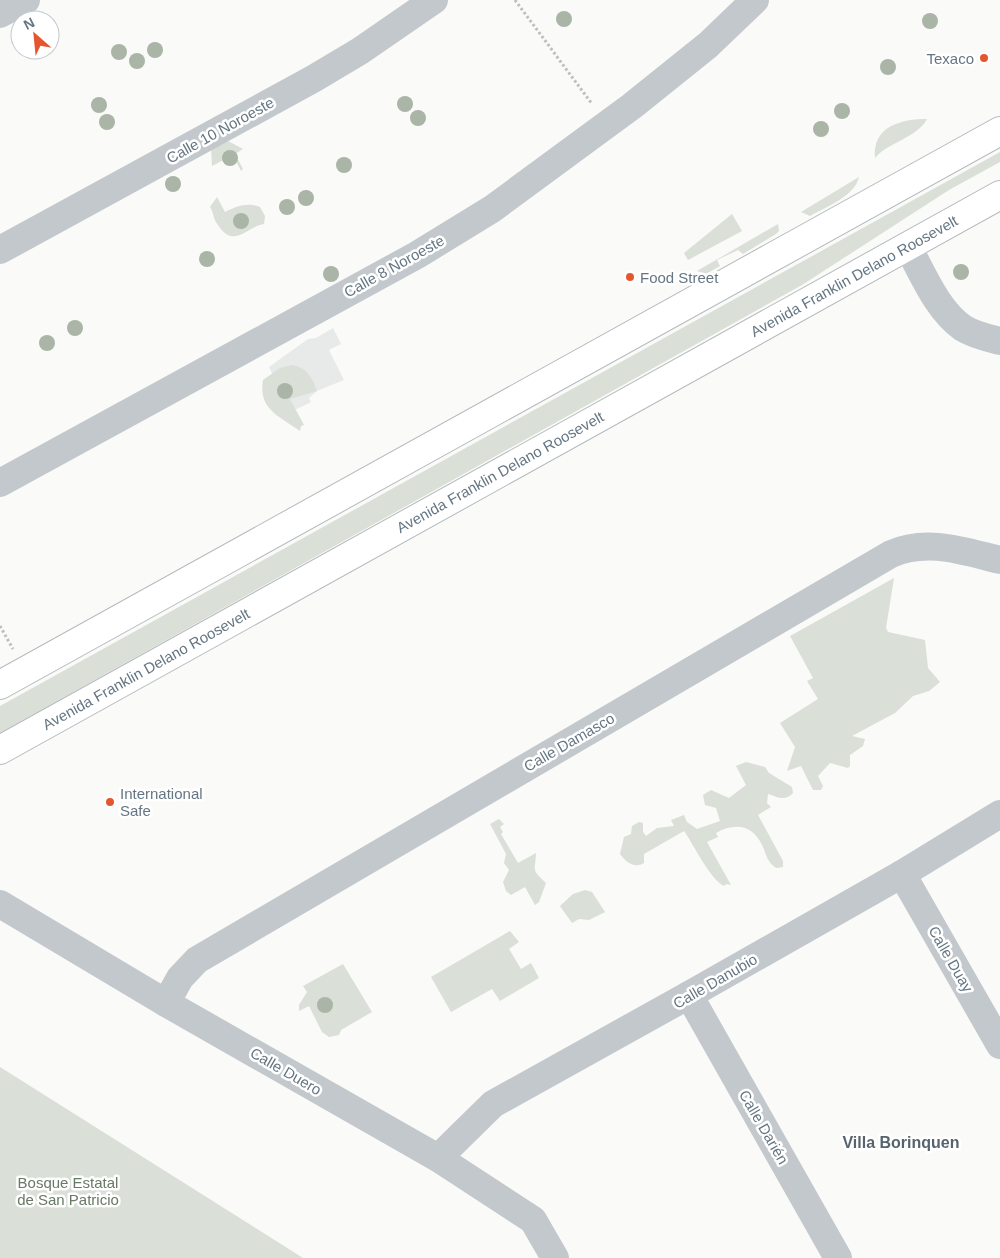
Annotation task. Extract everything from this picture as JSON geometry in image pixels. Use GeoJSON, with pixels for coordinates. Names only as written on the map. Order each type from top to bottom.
{"type":"FeatureCollection","features":[{"type":"Feature","properties":{"kind":"main road"},"geometry":{"type":"LineString","coordinates":[[0,685],[990,137],[1000,125]]}},
{"type":"Feature","properties":{"kind":"main road","name":"Avenida Franklin Delano Roosevelt"},"geometry":{"type":"LineString","coordinates":[[0,750],[1000,196]]}},
{"type":"Feature","properties":{"kind":"street"},"geometry":{"type":"LineString","coordinates":[[0,14],[26,0]]}},
{"type":"Feature","properties":{"kind":"street","name":"Calle 10 Noroeste"},"geometry":{"type":"LineString","coordinates":[[0,250],[313,79],[360,51],[434,0]]}},
{"type":"Feature","properties":{"kind":"street","name":"Calle 8 Noroeste"},"geometry":{"type":"LineString","coordinates":[[0,483],[417,254],[492,209],[607,124],[708,45],[755,0]]}},
{"type":"Feature","properties":{"kind":"street"},"geometry":{"type":"LineString","coordinates":[[908,247],[940,305],[950,317],[972,333],[1000,341]]}},
{"type":"Feature","properties":{"kind":"street","name":"Calle Damasco"},"geometry":{"type":"LineString","coordinates":[[166,1003],[180,978],[197,960],[890,554],[907,547],[945,547],[1000,560]]}},
{"type":"Feature","properties":{"kind":"street","name":"Calle Danubio"},"geometry":{"type":"LineString","coordinates":[[438,1158],[493,1104],[690,995],[902,874],[1000,814]]}},
{"type":"Feature","properties":{"kind":"street","name":"Calle Duay"},"geometry":{"type":"LineString","coordinates":[[902,874],[1000,1045]]}},
{"type":"Feature","properties":{"kind":"street","name":"Calle Duero"},"geometry":{"type":"LineString","coordinates":[[0,904],[166,1003],[438,1158],[533,1220],[555,1258]]}},
{"type":"Feature","properties":{"kind":"street","name":"Calle Darién"},"geometry":{"type":"LineString","coordinates":[[690,995],[838,1258]]}},
{"type":"Feature","properties":{"kind":"path"},"geometry":{"type":"LineString","coordinates":[[515,0],[607,124]]}},
{"type":"Feature","properties":{"kind":"path"},"geometry":{"type":"LineString","coordinates":[[0,626],[15,653]]}},
{"type":"Feature","properties":{"kind":"shaded area"},"geometry":{"type":"Polygon","coordinates":[[[333,328],[341,344],[329,350],[344,380],[317,391],[309,398],[311,402],[297,409],[288,408],[269,367],[308,339],[316,338],[333,328]]]}},
{"type":"Feature","properties":{"kind":"green space"},"geometry":{"type":"Polygon","coordinates":[[[917,119],[927,119],[916,131],[887,148],[875,158],[875,147],[878,138],[891,126],[917,119]]]}},
{"type":"Feature","properties":{"kind":"green space"},"geometry":{"type":"Polygon","coordinates":[[[228,141],[243,149],[235,154],[243,169],[241,171],[233,155],[212,166],[211,147],[228,141]]]}},
{"type":"Feature","properties":{"kind":"green space"},"geometry":{"type":"Polygon","coordinates":[[[1000,152],[1000,162],[949,190],[802,285],[0,733],[0,706],[1000,152]]]}},
{"type":"Feature","properties":{"kind":"green space"},"geometry":{"type":"Polygon","coordinates":[[[859,177],[852,190],[839,200],[810,216],[801,212],[859,177]]]}},
{"type":"Feature","properties":{"kind":"green space"},"geometry":{"type":"Polygon","coordinates":[[[217,197],[225,212],[242,205],[260,207],[265,216],[264,224],[241,235],[230,236],[216,223],[210,207],[217,197]]]}},
{"type":"Feature","properties":{"kind":"green space"},"geometry":{"type":"Polygon","coordinates":[[[732,214],[742,231],[688,260],[684,253],[732,214]]]}},
{"type":"Feature","properties":{"kind":"green space"},"geometry":{"type":"Polygon","coordinates":[[[778,224],[779,231],[776,234],[743,254],[738,250],[717,260],[720,266],[706,274],[697,271],[778,224]]]}},
{"type":"Feature","properties":{"kind":"green space"},"geometry":{"type":"Polygon","coordinates":[[[292,365],[306,371],[317,391],[290,399],[304,425],[301,426],[300,431],[272,411],[267,405],[262,390],[263,380],[280,368],[292,365]]]}},
{"type":"Feature","properties":{"kind":"green space"},"geometry":{"type":"Polygon","coordinates":[[[894,578],[886,628],[888,632],[925,640],[928,668],[940,682],[929,691],[913,696],[895,713],[852,736],[865,739],[863,746],[850,755],[850,766],[848,768],[830,763],[818,776],[823,786],[821,790],[813,790],[801,766],[787,771],[795,747],[780,723],[818,699],[807,681],[813,678],[790,636],[894,578]]]}},
{"type":"Feature","properties":{"kind":"green space"},"geometry":{"type":"Polygon","coordinates":[[[746,762],[765,767],[769,773],[792,787],[793,793],[787,797],[781,798],[768,794],[767,803],[771,807],[758,815],[783,861],[783,867],[776,868],[770,863],[758,838],[748,829],[742,827],[729,828],[716,833],[718,837],[707,842],[731,885],[726,884],[724,886],[718,882],[702,861],[684,831],[644,854],[644,863],[640,865],[630,864],[620,854],[624,837],[631,834],[632,826],[639,822],[643,823],[643,832],[646,836],[657,828],[674,826],[671,820],[684,815],[687,822],[697,829],[720,821],[716,808],[705,805],[703,795],[711,790],[729,798],[746,785],[736,766],[746,762]]]}},
{"type":"Feature","properties":{"kind":"green space"},"geometry":{"type":"Polygon","coordinates":[[[499,819],[504,824],[500,827],[503,832],[501,834],[518,863],[536,853],[535,870],[546,883],[539,902],[535,905],[525,887],[511,895],[506,891],[503,882],[509,870],[504,863],[506,854],[490,824],[499,819]]]}},
{"type":"Feature","properties":{"kind":"green space"},"geometry":{"type":"Polygon","coordinates":[[[585,890],[592,892],[605,912],[589,920],[579,919],[572,923],[560,906],[573,894],[585,890]]]}},
{"type":"Feature","properties":{"kind":"green space"},"geometry":{"type":"Polygon","coordinates":[[[510,931],[519,942],[509,949],[521,969],[531,963],[539,978],[500,1001],[492,989],[451,1012],[431,977],[510,931]]]}},
{"type":"Feature","properties":{"kind":"green space"},"geometry":{"type":"Polygon","coordinates":[[[343,964],[372,1012],[341,1030],[339,1035],[329,1037],[322,1032],[309,1006],[299,1011],[299,1005],[307,992],[303,986],[343,964]]]}},
{"type":"Feature","properties":{"kind":"green space","name":"Bosque Estatal de San Patricio"},"geometry":{"type":"Polygon","coordinates":[[[0,1067],[303,1258],[0,1258],[0,1067]]]}},
{"type":"Feature","properties":{"kind":"place","name":"Texaco"},"geometry":{"type":"Point","coordinates":[984,58]}},
{"type":"Feature","properties":{"kind":"place","name":"Food Street"},"geometry":{"type":"Point","coordinates":[630,277]}},
{"type":"Feature","properties":{"kind":"place","name":"International Safe"},"geometry":{"type":"Point","coordinates":[110,802]}},
{"type":"Feature","properties":{"kind":"district","name":"Villa Borinquen"},"geometry":{"type":"Point","coordinates":[901,1142]}}]}
